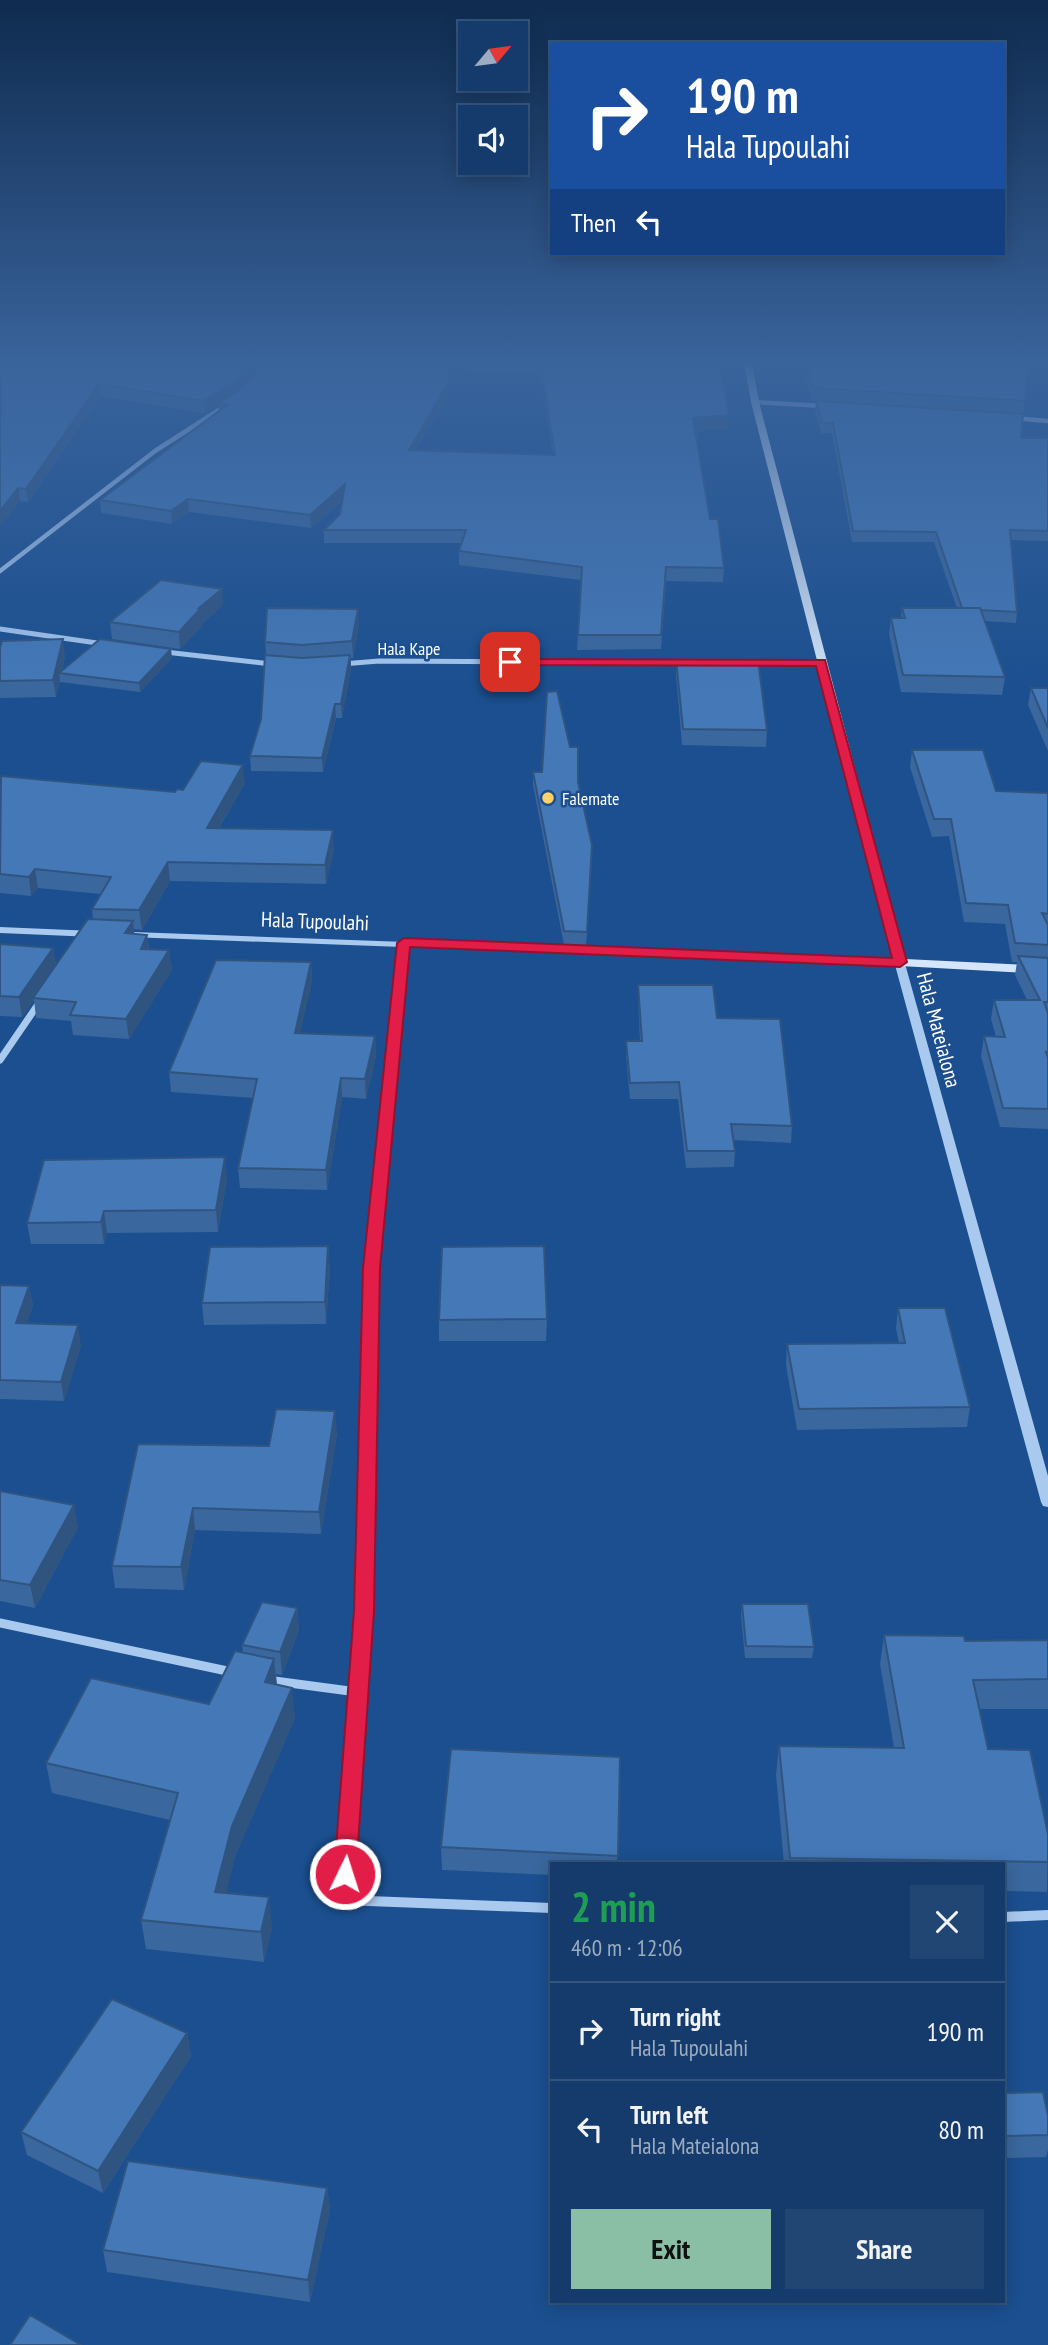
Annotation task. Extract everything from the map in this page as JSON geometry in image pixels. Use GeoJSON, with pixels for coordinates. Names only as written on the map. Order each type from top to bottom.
{"type":"FeatureCollection","features":[{"type":"Feature","properties":{"kind":"main road","name":"Hala Mateialona"},"geometry":{"type":"LineString","coordinates":[[773,472],[900,962]]}},
{"type":"Feature","properties":{"kind":"main road","name":"Hala Tupoulahi"},"geometry":{"type":"LineString","coordinates":[[900,962],[1048,970]]}},
{"type":"Feature","properties":{"kind":"street"},"geometry":{"type":"LineString","coordinates":[[0,571],[127,472]]}},
{"type":"Feature","properties":{"kind":"street"},"geometry":{"type":"LineString","coordinates":[[0,629],[109,644]]}},
{"type":"Feature","properties":{"kind":"street"},"geometry":{"type":"LineString","coordinates":[[164,652],[279,665]]}},
{"type":"Feature","properties":{"kind":"street","name":"Hala Kape"},"geometry":{"type":"LineString","coordinates":[[328,665],[379,661],[691,663]]}},
{"type":"Feature","properties":{"kind":"street"},"geometry":{"type":"LineString","coordinates":[[745,663],[821,663]]}},
{"type":"Feature","properties":{"kind":"street"},"geometry":{"type":"LineString","coordinates":[[0,930],[101,934]]}},
{"type":"Feature","properties":{"kind":"street"},"geometry":{"type":"LineString","coordinates":[[79,945],[87,933]]}},
{"type":"Feature","properties":{"kind":"street","name":"Hala Tupoulahi"},"geometry":{"type":"LineString","coordinates":[[114,934],[900,962]]}},
{"type":"Feature","properties":{"kind":"street"},"geometry":{"type":"LineString","coordinates":[[404,943],[371,1268],[364,1611],[343,1900],[550,1908]]}},
{"type":"Feature","properties":{"kind":"street","name":"Hala Mateialona"},"geometry":{"type":"LineString","coordinates":[[900,962],[1048,1502]]}},
{"type":"Feature","properties":{"kind":"street"},"geometry":{"type":"LineString","coordinates":[[0,1060],[47,991]]}},
{"type":"Feature","properties":{"kind":"street"},"geometry":{"type":"LineString","coordinates":[[0,1623],[242,1675]]}},
{"type":"Feature","properties":{"kind":"street"},"geometry":{"type":"LineString","coordinates":[[256,1678],[357,1692]]}},
{"type":"Feature","properties":{"kind":"street"},"geometry":{"type":"LineString","coordinates":[[1005,1917],[1048,1915]]}},
{"type":"Feature","properties":{"kind":"building"},"geometry":{"type":"Polygon","coordinates":[[[0,472],[38,472],[26,489],[18,488],[0,511],[0,472]]]}},
{"type":"Feature","properties":{"kind":"building"},"geometry":{"type":"Polygon","coordinates":[[[137,472],[702,472],[710,519],[718,519],[724,568],[666,567],[661,635],[578,635],[582,567],[459,551],[466,530],[324,530],[340,514],[345,484],[310,515],[188,499],[171,511],[100,500],[137,472]]]}},
{"type":"Feature","properties":{"kind":"building"},"geometry":{"type":"Polygon","coordinates":[[[842,472],[1048,472],[1048,531],[1010,530],[1017,612],[962,608],[936,532],[853,531],[842,472]]]}},
{"type":"Feature","properties":{"kind":"building"},"geometry":{"type":"Polygon","coordinates":[[[161,580],[222,589],[199,608],[179,632],[110,622],[161,580]]]}},
{"type":"Feature","properties":{"kind":"building"},"geometry":{"type":"Polygon","coordinates":[[[267,608],[358,609],[352,641],[302,645],[265,642],[267,608]]]}},
{"type":"Feature","properties":{"kind":"building"},"geometry":{"type":"Polygon","coordinates":[[[902,608],[980,608],[1005,677],[903,675],[891,618],[905,618],[902,608]]]}},
{"type":"Feature","properties":{"kind":"building"},"geometry":{"type":"Polygon","coordinates":[[[63,639],[53,680],[0,681],[2,641],[63,639]]]}},
{"type":"Feature","properties":{"kind":"building"},"geometry":{"type":"Polygon","coordinates":[[[100,639],[171,649],[139,683],[59,673],[100,639]]]}},
{"type":"Feature","properties":{"kind":"building"},"geometry":{"type":"Polygon","coordinates":[[[265,655],[302,658],[350,655],[341,704],[335,704],[322,758],[250,756],[261,719],[265,655]]]}},
{"type":"Feature","properties":{"kind":"building"},"geometry":{"type":"Polygon","coordinates":[[[676,659],[758,660],[767,730],[683,729],[676,659]]]}},
{"type":"Feature","properties":{"kind":"building"},"geometry":{"type":"Polygon","coordinates":[[[1031,688],[1048,688],[1048,728],[1031,688]]]}},
{"type":"Feature","properties":{"kind":"building"},"geometry":{"type":"Polygon","coordinates":[[[557,691],[570,747],[578,747],[578,782],[592,845],[587,932],[564,931],[533,772],[542,772],[547,692],[557,691]]]}},
{"type":"Feature","properties":{"kind":"building"},"geometry":{"type":"Polygon","coordinates":[[[912,750],[983,750],[996,791],[1048,793],[1048,914],[1042,913],[1048,925],[1048,945],[1015,943],[1008,905],[966,903],[951,819],[934,819],[912,750]]]}},
{"type":"Feature","properties":{"kind":"building"},"geometry":{"type":"Polygon","coordinates":[[[201,761],[243,765],[207,828],[333,830],[325,865],[168,862],[139,910],[92,909],[111,877],[35,869],[29,877],[0,874],[1,776],[175,792],[177,789],[183,790],[201,761]]]}},
{"type":"Feature","properties":{"kind":"building"},"geometry":{"type":"Polygon","coordinates":[[[88,919],[133,921],[125,933],[147,935],[141,949],[169,950],[126,1019],[70,1015],[76,1002],[33,998],[88,919]]]}},
{"type":"Feature","properties":{"kind":"building"},"geometry":{"type":"Polygon","coordinates":[[[0,944],[53,948],[19,997],[0,996],[0,944]]]}},
{"type":"Feature","properties":{"kind":"building"},"geometry":{"type":"Polygon","coordinates":[[[1018,956],[1048,958],[1048,1002],[1044,1002],[1048,1013],[1048,1109],[1003,1108],[984,1036],[1005,1037],[994,1000],[1040,1000],[1018,956]]]}},
{"type":"Feature","properties":{"kind":"building"},"geometry":{"type":"Polygon","coordinates":[[[216,960],[311,962],[295,1033],[375,1036],[365,1079],[341,1078],[326,1170],[238,1168],[257,1079],[169,1072],[216,960]]]}},
{"type":"Feature","properties":{"kind":"building"},"geometry":{"type":"Polygon","coordinates":[[[638,985],[713,985],[717,1018],[780,1019],[792,1126],[731,1124],[735,1151],[687,1151],[679,1082],[630,1083],[626,1041],[642,1041],[638,985]]]}},
{"type":"Feature","properties":{"kind":"building"},"geometry":{"type":"Polygon","coordinates":[[[225,1157],[216,1210],[104,1211],[101,1222],[27,1223],[44,1160],[225,1157]]]}},
{"type":"Feature","properties":{"kind":"building"},"geometry":{"type":"Polygon","coordinates":[[[328,1246],[325,1302],[202,1303],[210,1247],[328,1246]]]}},
{"type":"Feature","properties":{"kind":"building"},"geometry":{"type":"Polygon","coordinates":[[[544,1246],[547,1319],[439,1320],[442,1247],[544,1246]]]}},
{"type":"Feature","properties":{"kind":"building"},"geometry":{"type":"Polygon","coordinates":[[[0,1285],[29,1286],[16,1323],[78,1325],[61,1382],[0,1380],[0,1285]]]}},
{"type":"Feature","properties":{"kind":"building"},"geometry":{"type":"Polygon","coordinates":[[[898,1308],[945,1308],[970,1407],[799,1409],[787,1344],[905,1343],[898,1308]]]}},
{"type":"Feature","properties":{"kind":"building"},"geometry":{"type":"Polygon","coordinates":[[[276,1409],[335,1411],[319,1512],[193,1508],[181,1567],[112,1566],[138,1444],[269,1446],[276,1409]]]}},
{"type":"Feature","properties":{"kind":"building"},"geometry":{"type":"Polygon","coordinates":[[[0,1491],[74,1505],[30,1585],[0,1580],[0,1491]]]}},
{"type":"Feature","properties":{"kind":"building"},"geometry":{"type":"Polygon","coordinates":[[[262,1602],[297,1608],[280,1652],[242,1645],[262,1602]]]}},
{"type":"Feature","properties":{"kind":"building"},"geometry":{"type":"Polygon","coordinates":[[[742,1604],[808,1604],[814,1647],[746,1646],[742,1604]]]}},
{"type":"Feature","properties":{"kind":"building"},"geometry":{"type":"Polygon","coordinates":[[[884,1635],[964,1636],[965,1641],[1048,1640],[1048,1679],[973,1680],[988,1749],[1030,1750],[1048,1834],[1048,1862],[790,1858],[779,1746],[904,1748],[884,1635]]]}},
{"type":"Feature","properties":{"kind":"building"},"geometry":{"type":"Polygon","coordinates":[[[235,1651],[274,1659],[265,1682],[292,1688],[232,1826],[215,1892],[269,1897],[261,1932],[141,1920],[178,1793],[46,1763],[91,1678],[209,1704],[235,1651]]]}},
{"type":"Feature","properties":{"kind":"building"},"geometry":{"type":"Polygon","coordinates":[[[451,1749],[620,1757],[618,1856],[441,1847],[451,1749]]]}},
{"type":"Feature","properties":{"kind":"building"},"geometry":{"type":"Polygon","coordinates":[[[112,1999],[187,2033],[98,2171],[21,2132],[112,1999]]]}},
{"type":"Feature","properties":{"kind":"building"},"geometry":{"type":"Polygon","coordinates":[[[1043,2092],[1048,2116],[1048,2135],[1005,2136],[1005,2093],[1043,2092]]]}},
{"type":"Feature","properties":{"kind":"building"},"geometry":{"type":"Polygon","coordinates":[[[128,2161],[327,2188],[308,2280],[103,2250],[128,2161]]]}},
{"type":"Feature","properties":{"kind":"building"},"geometry":{"type":"Polygon","coordinates":[[[30,2315],[81,2345],[10,2345],[30,2315]]]}},
{"type":"Feature","properties":{"kind":"place","name":"Falemate"},"geometry":{"type":"Point","coordinates":[548,798]}},
{"type":"Feature","properties":{"kind":"route"},"geometry":{"type":"LineString","coordinates":[[345,1874],[364,1611],[371,1268],[404,943],[900,962],[821,663],[510,662]]}}]}
